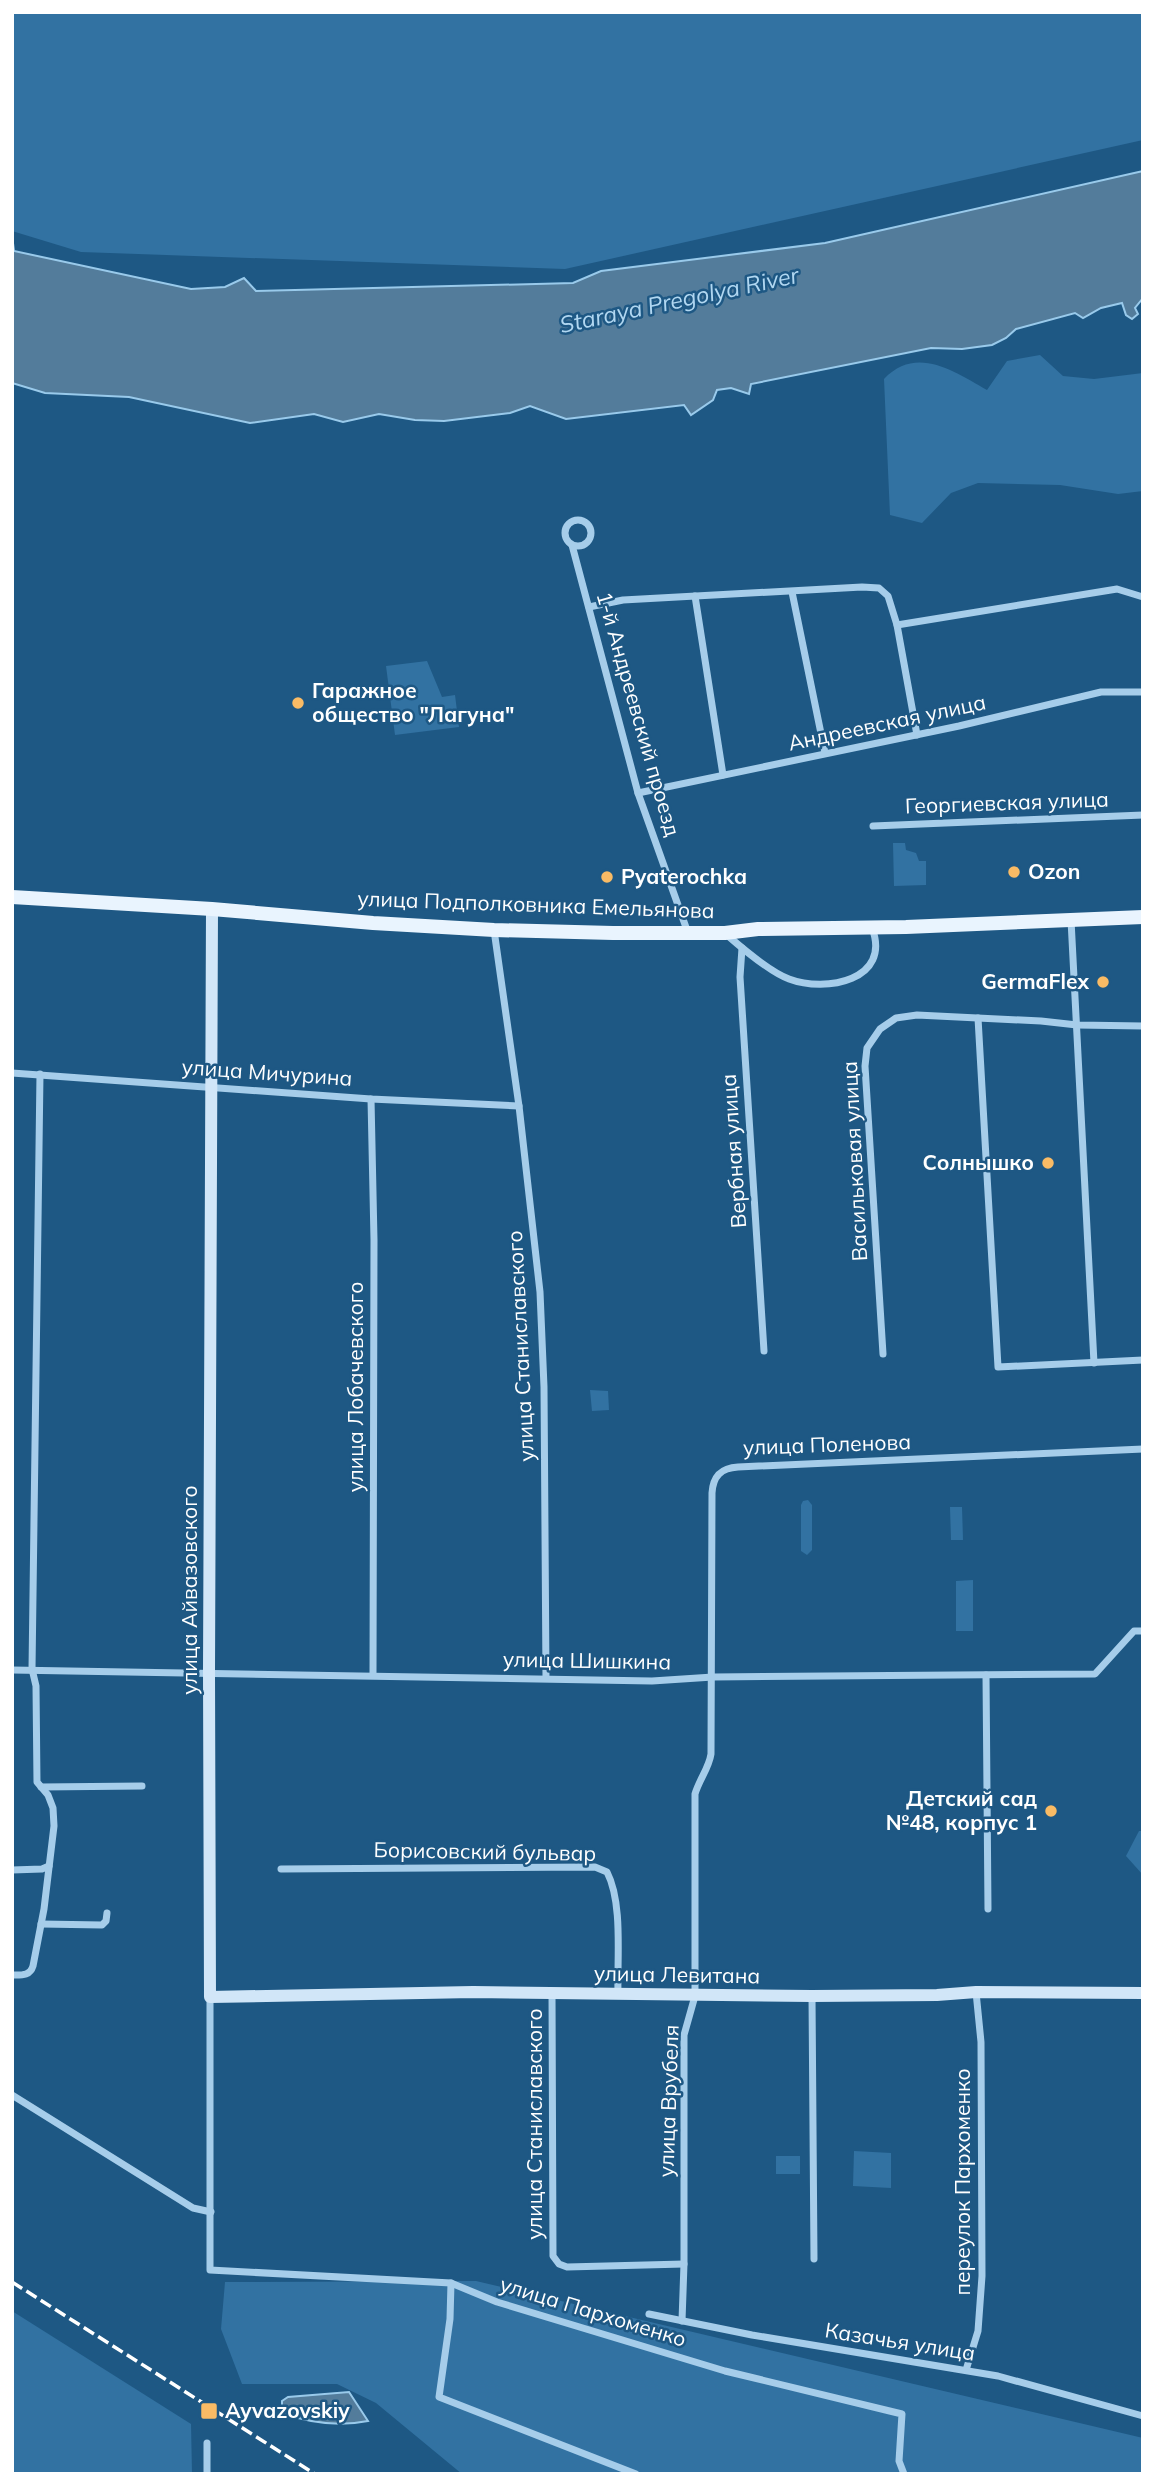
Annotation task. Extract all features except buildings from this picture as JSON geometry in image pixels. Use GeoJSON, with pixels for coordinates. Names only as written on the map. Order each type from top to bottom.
{"type":"FeatureCollection","features":[{"type":"Feature","properties":{"kind":"main road","name":"улица Подполковника Емельянова"},"geometry":{"type":"LineString","coordinates":[[12,897],[494,930],[725,933],[758,929],[872,928],[1143,917]]}},
{"type":"Feature","properties":{"kind":"street","name":"1-й Андреевский проезд"},"geometry":{"type":"LineString","coordinates":[[572,545],[638,793],[688,933]]}},
{"type":"Feature","properties":{"kind":"street"},"geometry":{"type":"LineString","coordinates":[[589,607],[623,600],[880,588],[888,596],[897,625],[917,735]]}},
{"type":"Feature","properties":{"kind":"street"},"geometry":{"type":"LineString","coordinates":[[897,625],[1117,589],[1143,597]]}},
{"type":"Feature","properties":{"kind":"street"},"geometry":{"type":"LineString","coordinates":[[792,592],[825,753]]}},
{"type":"Feature","properties":{"kind":"street"},"geometry":{"type":"LineString","coordinates":[[695,596],[723,775]]}},
{"type":"Feature","properties":{"kind":"street","name":"Андреевская улица"},"geometry":{"type":"LineString","coordinates":[[638,793],[917,735],[1101,692],[1143,692]]}},
{"type":"Feature","properties":{"kind":"street","name":"Георгиевская улица"},"geometry":{"type":"LineString","coordinates":[[873,827],[1143,815]]}},
{"type":"Feature","properties":{"kind":"street","name":"улица Айвазовского"},"geometry":{"type":"LineString","coordinates":[[210,2270],[212,909]]}},
{"type":"Feature","properties":{"kind":"street"},"geometry":{"type":"LineString","coordinates":[[1071,920],[1094,1363]]}},
{"type":"Feature","properties":{"kind":"street"},"geometry":{"type":"LineString","coordinates":[[725,933],[788,979],[808,983],[856,979],[868,969],[874,954],[872,928]]}},
{"type":"Feature","properties":{"kind":"street","name":"улица Станиславского"},"geometry":{"type":"LineString","coordinates":[[494,930],[519,1106],[541,1306],[546,1678]]}},
{"type":"Feature","properties":{"kind":"street","name":"Вербная улица"},"geometry":{"type":"LineString","coordinates":[[742,948],[740,976],[764,1351]]}},
{"type":"Feature","properties":{"kind":"street","name":"Васильковая улица"},"geometry":{"type":"LineString","coordinates":[[883,1354],[865,1066],[867,1048],[880,1029],[896,1018],[918,1015],[1041,1021],[1077,1026],[1143,1026]]}},
{"type":"Feature","properties":{"kind":"street"},"geometry":{"type":"LineString","coordinates":[[978,1018],[998,1367],[1143,1360]]}},
{"type":"Feature","properties":{"kind":"street","name":"улица Мичурина"},"geometry":{"type":"LineString","coordinates":[[12,1073],[371,1099],[519,1106]]}},
{"type":"Feature","properties":{"kind":"street"},"geometry":{"type":"LineString","coordinates":[[12,1975],[31,1971],[41,1924],[54,1826],[53,1808],[48,1795],[37,1782],[36,1686],[32,1670],[40,1074]]}},
{"type":"Feature","properties":{"kind":"street","name":"улица Лобачевского"},"geometry":{"type":"LineString","coordinates":[[371,1099],[374,1240],[373,1674]]}},
{"type":"Feature","properties":{"kind":"street","name":"улица Поленова"},"geometry":{"type":"LineString","coordinates":[[713,1677],[712,1493],[716,1476],[724,1470],[738,1466],[1143,1449]]}},
{"type":"Feature","properties":{"kind":"street","name":"улица Шишкина"},"geometry":{"type":"LineString","coordinates":[[12,1670],[373,1674],[652,1681],[713,1677],[1095,1674],[1134,1631],[1143,1631]]}},
{"type":"Feature","properties":{"kind":"street"},"geometry":{"type":"LineString","coordinates":[[986,1675],[988,1909]]}},
{"type":"Feature","properties":{"kind":"street","name":"улица Врубеля"},"geometry":{"type":"LineString","coordinates":[[682,2321],[684,2035],[695,1996],[695,1794],[711,1754],[713,1677]]}},
{"type":"Feature","properties":{"kind":"street"},"geometry":{"type":"LineString","coordinates":[[41,1787],[142,1786]]}},
{"type":"Feature","properties":{"kind":"street"},"geometry":{"type":"LineString","coordinates":[[12,1870],[42,1869],[49,1866]]}},
{"type":"Feature","properties":{"kind":"street","name":"Борисовский бульвар"},"geometry":{"type":"LineString","coordinates":[[281,1869],[595,1867],[607,1872],[612,1882],[616,1910],[618,1993]]}},
{"type":"Feature","properties":{"kind":"street"},"geometry":{"type":"LineString","coordinates":[[41,1924],[102,1925],[106,1921],[107,1913]]}},
{"type":"Feature","properties":{"kind":"street","name":"улица Левитана"},"geometry":{"type":"LineString","coordinates":[[210,1997],[552,1993],[695,1996],[937,1995],[976,1992],[1143,1993]]}},
{"type":"Feature","properties":{"kind":"street","name":"переулок Пархоменко"},"geometry":{"type":"LineString","coordinates":[[967,2370],[978,2331],[982,2276],[981,2042],[976,1992]]}},
{"type":"Feature","properties":{"kind":"street","name":"улица Станиславского"},"geometry":{"type":"LineString","coordinates":[[552,1993],[553,2256]]}},
{"type":"Feature","properties":{"kind":"street"},"geometry":{"type":"LineString","coordinates":[[812,1996],[814,2259]]}},
{"type":"Feature","properties":{"kind":"street"},"geometry":{"type":"LineString","coordinates":[[12,2095],[193,2208],[211,2212]]}},
{"type":"Feature","properties":{"kind":"street","name":"улица Пархоменко"},"geometry":{"type":"LineString","coordinates":[[553,2256],[559,2264],[567,2267],[684,2264]]}},
{"type":"Feature","properties":{"kind":"street","name":"улица Пархоменко"},"geometry":{"type":"LineString","coordinates":[[210,2270],[451,2283],[497,2302],[725,2371],[902,2414],[900,2461],[904,2474]]}},
{"type":"Feature","properties":{"kind":"street"},"geometry":{"type":"LineString","coordinates":[[451,2283],[450,2319],[439,2397],[636,2474]]}},
{"type":"Feature","properties":{"kind":"street","name":"Казачья улица"},"geometry":{"type":"LineString","coordinates":[[649,2314],[903,2362],[998,2376],[1143,2416]]}},
{"type":"Feature","properties":{"kind":"street"},"geometry":{"type":"LineString","coordinates":[[207,2443],[207,2474]]}},
{"type":"Feature","properties":{"kind":"shaded area"},"geometry":{"type":"Polygon","coordinates":[[[12,12],[1143,12],[1143,140],[565,269],[81,252],[12,231],[12,12]]]}},
{"type":"Feature","properties":{"kind":"shaded area"},"geometry":{"type":"Polygon","coordinates":[[[1040,355],[1063,376],[1094,379],[1143,373],[1143,491],[1118,494],[1060,485],[978,483],[951,493],[922,523],[890,515],[884,379],[896,369],[922,363],[948,369],[987,390],[1007,361],[1040,355]]]}},
{"type":"Feature","properties":{"kind":"shaded area"},"geometry":{"type":"Polygon","coordinates":[[[427,661],[442,697],[455,695],[459,727],[395,735],[386,666],[427,661]]]}},
{"type":"Feature","properties":{"kind":"shaded area"},"geometry":{"type":"Polygon","coordinates":[[[893,843],[905,843],[906,850],[916,853],[919,861],[926,861],[926,885],[894,886],[893,843]]]}},
{"type":"Feature","properties":{"kind":"shaded area"},"geometry":{"type":"Polygon","coordinates":[[[590,1390],[608,1391],[609,1410],[592,1411],[590,1390]]]}},
{"type":"Feature","properties":{"kind":"shaded area"},"geometry":{"type":"Polygon","coordinates":[[[808,1500],[812,1505],[812,1550],[807,1555],[801,1551],[801,1505],[808,1500]]]}},
{"type":"Feature","properties":{"kind":"shaded area"},"geometry":{"type":"Polygon","coordinates":[[[950,1507],[962,1507],[963,1540],[951,1540],[950,1507]]]}},
{"type":"Feature","properties":{"kind":"shaded area"},"geometry":{"type":"Polygon","coordinates":[[[973,1580],[973,1631],[956,1631],[956,1581],[973,1580]]]}},
{"type":"Feature","properties":{"kind":"shaded area"},"geometry":{"type":"Polygon","coordinates":[[[1139,1831],[1143,1831],[1143,1875],[1126,1856],[1139,1831]]]}},
{"type":"Feature","properties":{"kind":"shaded area"},"geometry":{"type":"Polygon","coordinates":[[[854,2151],[891,2153],[891,2188],[853,2186],[854,2151]]]}},
{"type":"Feature","properties":{"kind":"shaded area"},"geometry":{"type":"Polygon","coordinates":[[[776,2156],[800,2156],[800,2174],[776,2174],[776,2156]]]}},
{"type":"Feature","properties":{"kind":"shaded area"},"geometry":{"type":"Polygon","coordinates":[[[476,2281],[1143,2438],[1143,2474],[462,2474],[376,2403],[337,2384],[242,2384],[221,2329],[225,2282],[476,2281]]]}},
{"type":"Feature","properties":{"kind":"shaded area"},"geometry":{"type":"Polygon","coordinates":[[[12,2311],[191,2424],[192,2474],[12,2474],[12,2311]]]}},
{"type":"Feature","properties":{"kind":"water","name":"Staraya Pregolya River"},"geometry":{"type":"Polygon","coordinates":[[[1143,171],[1143,298],[1135,308],[1138,314],[1132,319],[1126,315],[1122,303],[1101,308],[1083,318],[1075,313],[1016,329],[992,345],[962,349],[931,348],[751,384],[749,394],[731,388],[717,390],[713,400],[691,415],[684,405],[566,419],[530,406],[510,413],[444,421],[415,420],[379,414],[343,422],[314,414],[250,423],[129,397],[45,393],[12,383],[12,235],[14,251],[191,289],[225,287],[244,278],[256,291],[573,283],[601,271],[825,243],[1143,171]]]}},
{"type":"Feature","properties":{"kind":"water"},"geometry":{"type":"Polygon","coordinates":[[[349,2392],[368,2421],[324,2423],[282,2413],[282,2401],[288,2397],[349,2392]]]}},
{"type":"Feature","properties":{"kind":"railway"},"geometry":{"type":"LineString","coordinates":[[12,2282],[315,2474]]}},
{"type":"Feature","properties":{"kind":"place","name":"Гаражное общество \"Лагуна\""},"geometry":{"type":"Point","coordinates":[298,703]}},
{"type":"Feature","properties":{"kind":"place","name":"Ozon"},"geometry":{"type":"Point","coordinates":[1014,872]}},
{"type":"Feature","properties":{"kind":"place","name":"Pyaterochka"},"geometry":{"type":"Point","coordinates":[607,877]}},
{"type":"Feature","properties":{"kind":"place","name":"GermaFlex"},"geometry":{"type":"Point","coordinates":[1103,982]}},
{"type":"Feature","properties":{"kind":"place","name":"Солнышко"},"geometry":{"type":"Point","coordinates":[1048,1163]}},
{"type":"Feature","properties":{"kind":"place","name":"Детский сад №48, корпус 1"},"geometry":{"type":"Point","coordinates":[1051,1811]}},
{"type":"Feature","properties":{"kind":"place","name":"Ayvazovskiy"},"geometry":{"type":"Point","coordinates":[209,2411]}}]}
